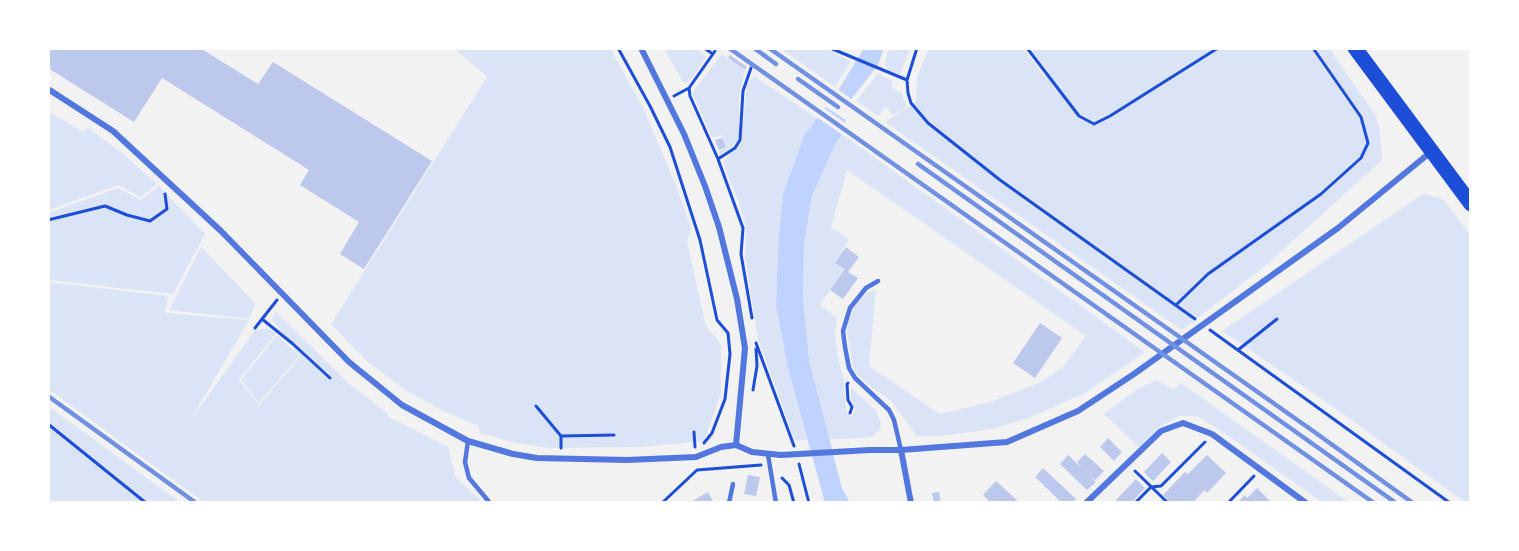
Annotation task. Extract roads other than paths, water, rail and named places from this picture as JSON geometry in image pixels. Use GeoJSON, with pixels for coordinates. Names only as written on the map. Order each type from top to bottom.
{"type":"FeatureCollection","features":[{"type":"Feature","properties":{"kind":"main road"},"geometry":{"type":"LineString","coordinates":[[1355,48],[1471,204]]}},
{"type":"Feature","properties":{"kind":"street"},"geometry":{"type":"LineString","coordinates":[[641,48],[684,134],[705,186],[719,227],[737,299],[745,348],[736,446]]}},
{"type":"Feature","properties":{"kind":"street"},"geometry":{"type":"LineString","coordinates":[[48,89],[113,131],[221,231],[349,362],[402,405],[468,441],[537,459],[627,460],[696,457],[721,447],[736,446],[752,452],[781,455],[901,450],[1007,442],[1078,411],[1134,374],[1338,228],[1433,151]]}},
{"type":"Feature","properties":{"kind":"street"},"geometry":{"type":"LineString","coordinates":[[1086,503],[1161,431],[1183,423],[1212,434],[1306,503]]}},
{"type":"Feature","properties":{"kind":"street"},"geometry":{"type":"LineString","coordinates":[[901,450],[911,503]]}},
{"type":"Feature","properties":{"kind":"lane"},"geometry":{"type":"LineString","coordinates":[[878,281],[856,297],[849,308],[843,331],[845,347],[849,368],[855,378],[890,410],[901,450]]}},
{"type":"Feature","properties":{"kind":"lane"},"geometry":{"type":"LineString","coordinates":[[468,441],[465,462],[469,478],[490,503]]}},
{"type":"Feature","properties":{"kind":"lane"},"geometry":{"type":"LineString","coordinates":[[768,455],[776,503]]}},
{"type":"Feature","properties":{"kind":"lane"},"geometry":{"type":"LineString","coordinates":[[729,503],[733,484]]}},
{"type":"Feature","properties":{"kind":"water"},"geometry":{"type":"Polygon","coordinates":[[[864,48],[884,48],[878,65],[852,98],[842,134],[812,196],[804,244],[803,298],[809,360],[842,488],[850,503],[825,503],[788,369],[776,306],[778,249],[783,194],[805,134],[839,89],[864,48]]]}},
{"type":"Feature","properties":{"kind":"railway"},"geometry":{"type":"LineString","coordinates":[[729,48],[1374,503]]}},
{"type":"Feature","properties":{"kind":"railway"},"geometry":{"type":"LineString","coordinates":[[754,48],[776,64]]}},
{"type":"Feature","properties":{"kind":"railway"},"geometry":{"type":"LineString","coordinates":[[769,48],[1413,503]]}},
{"type":"Feature","properties":{"kind":"railway"},"geometry":{"type":"LineString","coordinates":[[798,79],[838,107]]}},
{"type":"Feature","properties":{"kind":"railway"},"geometry":{"type":"LineString","coordinates":[[918,164],[1396,503]]}},
{"type":"Feature","properties":{"kind":"railway"},"geometry":{"type":"LineString","coordinates":[[48,396],[196,503]]}}]}
